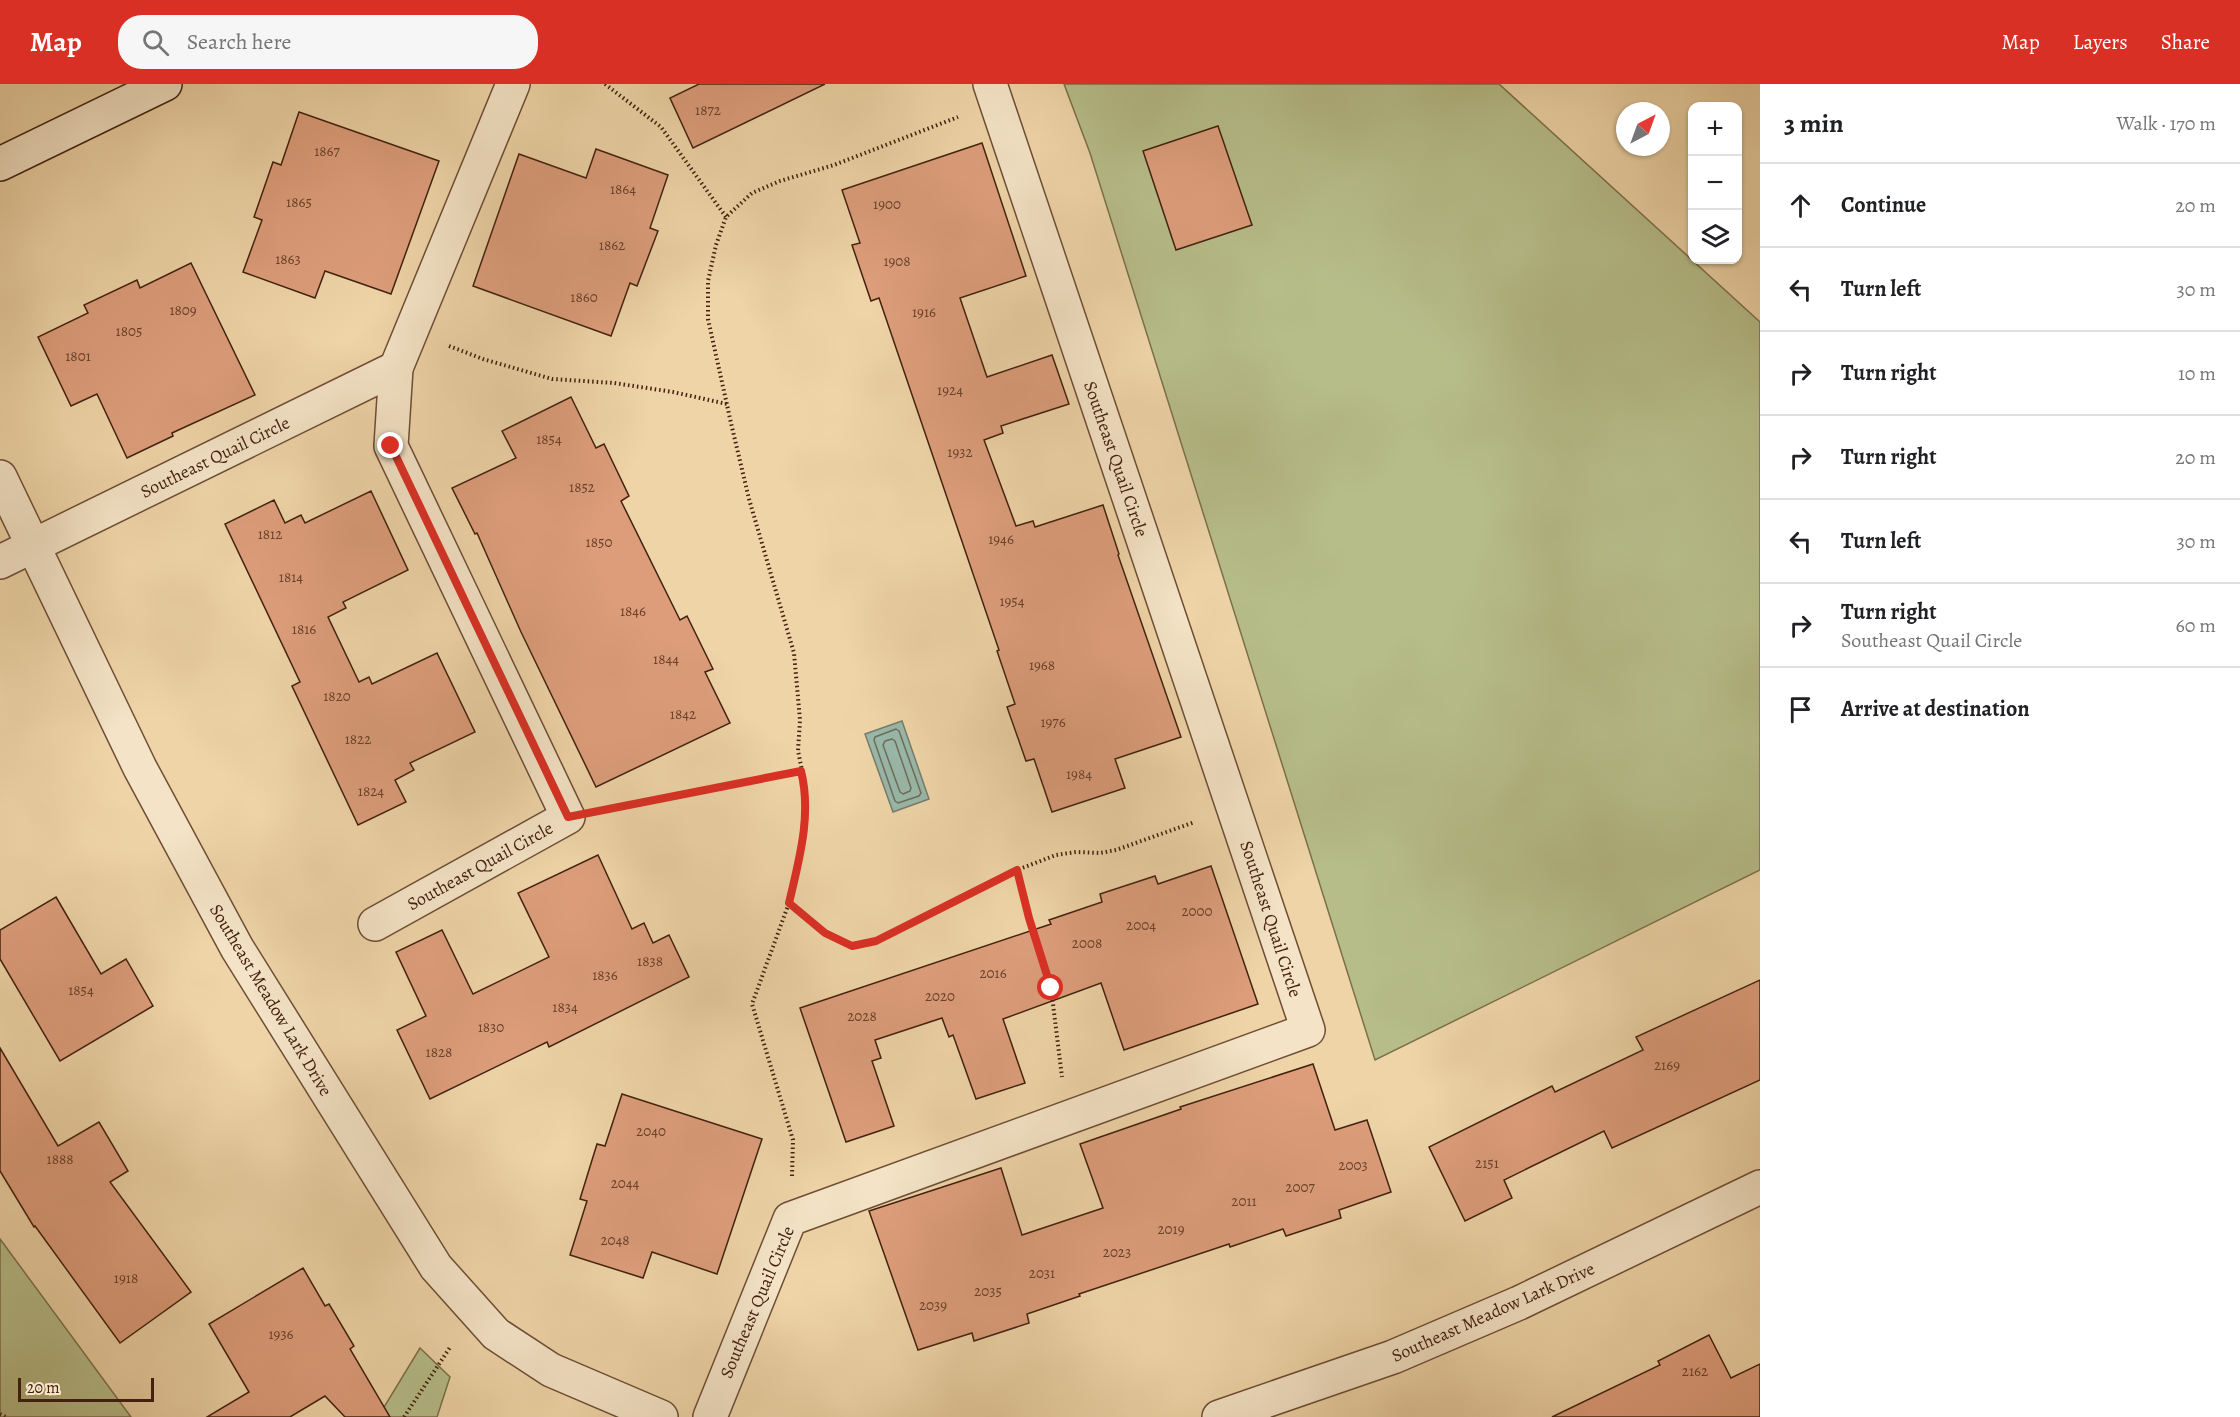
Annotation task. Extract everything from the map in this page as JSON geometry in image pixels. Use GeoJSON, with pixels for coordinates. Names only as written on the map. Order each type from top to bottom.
{"type":"FeatureCollection","features":[{"type":"Feature","properties":{"kind":"street"},"geometry":{"type":"LineString","coordinates":[[0,164],[165,84]]}},
{"type":"Feature","properties":{"kind":"street","name":"Southeast Quail Circle"},"geometry":{"type":"LineString","coordinates":[[375,924],[568,817],[391,446],[396,368],[513,84]]}},
{"type":"Feature","properties":{"kind":"street","name":"Southeast Quail Circle"},"geometry":{"type":"LineString","coordinates":[[710,1417],[790,1219],[1308,1030],[993,93]]}},
{"type":"Feature","properties":{"kind":"street","name":"Southeast Quail Circle"},"geometry":{"type":"LineString","coordinates":[[0,562],[396,368]]}},
{"type":"Feature","properties":{"kind":"street","name":"Southeast Meadow Lark Drive"},"geometry":{"type":"LineString","coordinates":[[0,477],[140,768],[237,948],[436,1267],[496,1334],[551,1370],[661,1417]]}},
{"type":"Feature","properties":{"kind":"street","name":"Southeast Meadow Lark Drive"},"geometry":{"type":"LineString","coordinates":[[1219,1417],[1404,1353],[1519,1303],[1760,1187]]}},
{"type":"Feature","properties":{"kind":"path"},"geometry":{"type":"LineString","coordinates":[[604,84],[661,127],[726,217]]}},
{"type":"Feature","properties":{"kind":"path"},"geometry":{"type":"LineString","coordinates":[[790,1219],[793,1140],[752,1004],[789,903],[800,855],[806,790],[798,751],[800,720],[794,653],[749,500],[726,404],[708,319],[708,281],[716,244],[726,217],[752,194],[780,181],[834,165],[993,93]]}},
{"type":"Feature","properties":{"kind":"path"},"geometry":{"type":"LineString","coordinates":[[411,332],[483,359],[552,379],[614,383],[673,392],[726,404]]}},
{"type":"Feature","properties":{"kind":"path"},"geometry":{"type":"LineString","coordinates":[[568,817],[801,771]]}},
{"type":"Feature","properties":{"kind":"path"},"geometry":{"type":"LineString","coordinates":[[789,903],[825,933],[852,946],[876,941],[1017,870],[1056,855],[1076,852],[1100,853],[1133,845],[1234,807]]}},
{"type":"Feature","properties":{"kind":"path"},"geometry":{"type":"LineString","coordinates":[[1017,870],[1051,988],[1067,1119]]}},
{"type":"Feature","properties":{"kind":"path"},"geometry":{"type":"LineString","coordinates":[[404,1417],[475,1311]]}},
{"type":"Feature","properties":{"kind":"path"},"geometry":{"type":"LineString","coordinates":[[0,1414],[6,1417]]}},
{"type":"Feature","properties":{"kind":"green space"},"geometry":{"type":"Polygon","coordinates":[[[1064,84],[1499,84],[1688,256],[1688,264],[1696,264],[1760,322],[1760,870],[1375,1060],[1090,153],[1064,84]]]}},
{"type":"Feature","properties":{"kind":"green space"},"geometry":{"type":"Polygon","coordinates":[[[0,1239],[3,1243],[131,1417],[0,1417],[0,1239]]]}},
{"type":"Feature","properties":{"kind":"green space"},"geometry":{"type":"Polygon","coordinates":[[[420,1348],[450,1377],[437,1417],[378,1417],[420,1348]]]}},
{"type":"Feature","properties":{"kind":"water"},"geometry":{"type":"Polygon","coordinates":[[[902,721],[929,799],[893,812],[865,734],[902,721]]]}},
{"type":"Feature","properties":{"kind":"building"},"geometry":{"type":"Polygon","coordinates":[[[699,84],[825,84],[693,148],[670,98],[699,84]]]}},
{"type":"Feature","properties":{"kind":"building"},"geometry":{"type":"Polygon","coordinates":[[[299,112],[439,161],[391,294],[325,271],[315,298],[243,272],[262,220],[254,217],[273,162],[281,165],[299,112]]]}},
{"type":"Feature","properties":{"kind":"building"},"geometry":{"type":"Polygon","coordinates":[[[1218,126],[1252,225],[1176,250],[1143,151],[1218,126]]]}},
{"type":"Feature","properties":{"kind":"building"},"geometry":{"type":"Polygon","coordinates":[[[982,143],[1026,276],[960,298],[987,377],[1052,355],[1069,404],[1001,426],[1003,433],[984,440],[1016,526],[1033,521],[1035,527],[1103,505],[1181,737],[1115,759],[1125,788],[1052,812],[1034,759],[1026,761],[1007,707],[1015,704],[997,651],[999,650],[879,298],[871,301],[852,245],[860,243],[842,190],[982,143]]]}},
{"type":"Feature","properties":{"kind":"building"},"geometry":{"type":"Polygon","coordinates":[[[596,149],[668,175],[650,228],[658,231],[637,286],[630,283],[611,336],[473,286],[519,154],[586,178],[596,149]]]}},
{"type":"Feature","properties":{"kind":"building"},"geometry":{"type":"Polygon","coordinates":[[[191,263],[255,395],[172,433],[173,436],[127,458],[97,394],[71,406],[38,337],[88,313],[84,305],[137,280],[140,288],[191,263]]]}},
{"type":"Feature","properties":{"kind":"building"},"geometry":{"type":"Polygon","coordinates":[[[571,397],[596,448],[604,444],[629,496],[621,501],[680,620],[687,616],[713,669],[705,672],[730,723],[596,787],[521,632],[477,533],[475,534],[452,488],[516,458],[502,431],[571,397]]]}},
{"type":"Feature","properties":{"kind":"building"},"geometry":{"type":"Polygon","coordinates":[[[371,491],[408,570],[343,602],[346,608],[328,617],[359,682],[369,677],[372,684],[437,653],[475,732],[410,763],[414,770],[395,780],[406,802],[358,825],[292,686],[300,682],[225,524],[274,500],[285,523],[301,515],[305,523],[371,491]]]}},
{"type":"Feature","properties":{"kind":"building"},"geometry":{"type":"Polygon","coordinates":[[[598,855],[632,929],[644,923],[653,943],[669,935],[689,977],[549,1047],[547,1042],[430,1099],[397,1030],[426,1016],[396,952],[442,930],[473,994],[549,957],[518,893],[598,855]]]}},
{"type":"Feature","properties":{"kind":"building"},"geometry":{"type":"Polygon","coordinates":[[[1211,866],[1258,1004],[1124,1050],[1101,983],[1003,1019],[1025,1083],[976,1099],[953,1035],[949,1037],[942,1018],[875,1040],[881,1058],[872,1061],[894,1126],[846,1142],[800,1008],[1051,924],[1049,920],[1102,902],[1100,894],[1155,876],[1158,884],[1211,866]]]}},
{"type":"Feature","properties":{"kind":"building"},"geometry":{"type":"Polygon","coordinates":[[[56,897],[101,974],[126,959],[153,1006],[60,1061],[0,959],[0,930],[56,897]]]}},
{"type":"Feature","properties":{"kind":"building"},"geometry":{"type":"Polygon","coordinates":[[[1760,980],[1760,1080],[1612,1148],[1604,1131],[1504,1180],[1512,1198],[1465,1221],[1429,1147],[1552,1086],[1555,1092],[1643,1050],[1636,1037],[1760,980]]]}},
{"type":"Feature","properties":{"kind":"building"},"geometry":{"type":"Polygon","coordinates":[[[0,1048],[58,1146],[99,1122],[128,1171],[110,1182],[191,1292],[120,1343],[34,1227],[0,1171],[0,1048]]]}},
{"type":"Feature","properties":{"kind":"building"},"geometry":{"type":"Polygon","coordinates":[[[1313,1064],[1335,1130],[1367,1120],[1391,1192],[1339,1210],[1341,1218],[1286,1236],[1283,1229],[1230,1247],[1229,1244],[1079,1294],[1080,1296],[1027,1314],[1029,1323],[974,1341],[972,1333],[918,1350],[869,1211],[1001,1168],[1022,1235],[1103,1208],[1080,1144],[1181,1109],[1180,1107],[1313,1064]]]}},
{"type":"Feature","properties":{"kind":"building"},"geometry":{"type":"Polygon","coordinates":[[[622,1094],[762,1139],[717,1274],[652,1252],[643,1278],[570,1255],[587,1201],[580,1199],[597,1144],[605,1146],[622,1094]]]}},
{"type":"Feature","properties":{"kind":"building"},"geometry":{"type":"Polygon","coordinates":[[[303,1268],[325,1306],[329,1304],[354,1346],[350,1349],[390,1417],[345,1417],[325,1396],[290,1417],[207,1417],[249,1392],[209,1324],[303,1268]]]}},
{"type":"Feature","properties":{"kind":"building"},"geometry":{"type":"Polygon","coordinates":[[[1709,1335],[1731,1378],[1760,1364],[1760,1417],[1552,1417],[1660,1365],[1658,1361],[1709,1335]]]}},
{"type":"Feature","properties":{"kind":"route"},"geometry":{"type":"LineString","coordinates":[[391,446],[568,817],[801,771],[806,790],[806,804],[800,855],[789,903],[825,933],[852,946],[876,941],[1017,870],[1051,988]]}}]}
